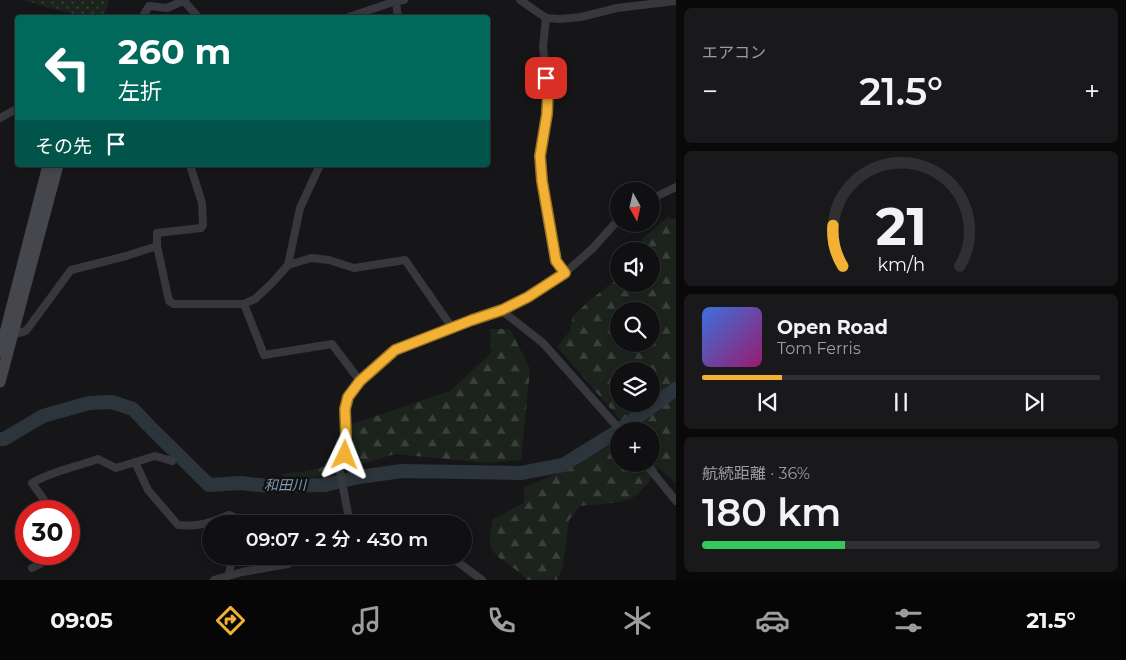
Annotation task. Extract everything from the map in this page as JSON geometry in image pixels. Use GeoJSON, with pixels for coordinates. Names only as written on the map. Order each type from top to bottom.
{"type":"FeatureCollection","features":[{"type":"Feature","properties":{"kind":"street"},"geometry":{"type":"LineString","coordinates":[[355,15],[400,0],[398,15]]}},
{"type":"Feature","properties":{"kind":"street"},"geometry":{"type":"LineString","coordinates":[[520,0],[546,18],[560,19],[581,17],[617,8],[676,1]]}},
{"type":"Feature","properties":{"kind":"street"},"geometry":{"type":"LineString","coordinates":[[144,15],[148,6],[167,8],[185,1],[197,15]]}},
{"type":"Feature","properties":{"kind":"street"},"geometry":{"type":"LineString","coordinates":[[546,18],[543,47],[548,92],[547,114],[540,156],[542,181],[556,261],[565,273]]}},
{"type":"Feature","properties":{"kind":"street"},"geometry":{"type":"LineString","coordinates":[[0,118],[15,110]]}},
{"type":"Feature","properties":{"kind":"street"},"geometry":{"type":"LineString","coordinates":[[0,382],[2,352],[48,167]]}},
{"type":"Feature","properties":{"kind":"street"},"geometry":{"type":"LineString","coordinates":[[2,352],[14,334],[57,167]]}},
{"type":"Feature","properties":{"kind":"street"},"geometry":{"type":"LineString","coordinates":[[191,167],[202,203],[203,225],[201,228],[157,233],[157,246],[169,301],[174,304],[244,304],[255,299],[288,265],[311,258],[329,260],[354,268],[404,260],[453,329]]}},
{"type":"Feature","properties":{"kind":"street"},"geometry":{"type":"LineString","coordinates":[[288,265],[300,208],[319,167]]}},
{"type":"Feature","properties":{"kind":"street"},"geometry":{"type":"LineString","coordinates":[[660,195],[676,187]]}},
{"type":"Feature","properties":{"kind":"street"},"geometry":{"type":"LineString","coordinates":[[348,515],[338,466],[345,455],[346,401],[360,381],[395,350],[502,310],[528,297],[565,273],[610,230]]}},
{"type":"Feature","properties":{"kind":"street"},"geometry":{"type":"LineString","coordinates":[[14,334],[26,331],[72,270],[157,246]]}},
{"type":"Feature","properties":{"kind":"street"},"geometry":{"type":"LineString","coordinates":[[244,304],[264,355],[332,344],[360,381]]}},
{"type":"Feature","properties":{"kind":"street"},"geometry":{"type":"LineString","coordinates":[[502,310],[542,343],[612,422]]}},
{"type":"Feature","properties":{"kind":"street"},"geometry":{"type":"LineString","coordinates":[[44,500],[32,483],[46,475],[98,460],[116,468],[155,456],[172,461]]}},
{"type":"Feature","properties":{"kind":"street"},"geometry":{"type":"LineString","coordinates":[[135,462],[148,490],[178,525],[194,527],[202,525]]}},
{"type":"Feature","properties":{"kind":"street"},"geometry":{"type":"LineString","coordinates":[[652,472],[676,502]]}},
{"type":"Feature","properties":{"kind":"street"},"geometry":{"type":"LineString","coordinates":[[32,568],[38,565]]}},
{"type":"Feature","properties":{"kind":"street"},"geometry":{"type":"LineString","coordinates":[[229,575],[231,565]]}},
{"type":"Feature","properties":{"kind":"street"},"geometry":{"type":"LineString","coordinates":[[214,580],[229,575],[283,565]]}},
{"type":"Feature","properties":{"kind":"street"},"geometry":{"type":"LineString","coordinates":[[462,565],[482,580]]}},
{"type":"Feature","properties":{"kind":"green space"},"geometry":{"type":"Polygon","coordinates":[[[23,0],[109,0],[105,15],[76,15],[23,0]]]}},
{"type":"Feature","properties":{"kind":"green space"},"geometry":{"type":"Polygon","coordinates":[[[668,217],[676,220],[676,483],[660,469],[660,422],[622,422],[613,412],[660,412],[660,362],[610,362],[610,408],[557,347],[570,331],[573,316],[610,285],[610,292],[660,292],[660,242],[641,242],[650,232],[660,232],[660,224],[668,217]]]}},
{"type":"Feature","properties":{"kind":"green space"},"geometry":{"type":"Polygon","coordinates":[[[490,329],[510,329],[530,369],[521,460],[488,463],[395,454],[326,475],[289,480],[282,474],[308,471],[353,459],[352,424],[450,391],[491,353],[490,329]]]}},
{"type":"Feature","properties":{"kind":"green space"},"geometry":{"type":"Polygon","coordinates":[[[610,445],[610,472],[656,472],[632,498],[614,503],[580,506],[569,520],[563,565],[557,580],[527,580],[499,558],[491,547],[493,519],[524,503],[524,487],[596,454],[610,445]]]}},
{"type":"Feature","properties":{"kind":"waterway","name":"和田川"},"geometry":{"type":"LineString","coordinates":[[0,439],[4,439],[43,416],[89,403],[112,402],[133,409],[209,485],[240,483],[268,486],[325,485],[359,477],[402,471],[521,473],[563,465],[615,433],[676,389]]}},
{"type":"Feature","properties":{"kind":"route"},"geometry":{"type":"LineString","coordinates":[[345,455],[346,401],[360,381],[395,350],[502,310],[547,286],[565,273],[556,261],[542,181],[540,156],[547,114],[548,92],[546,78]]}}]}
